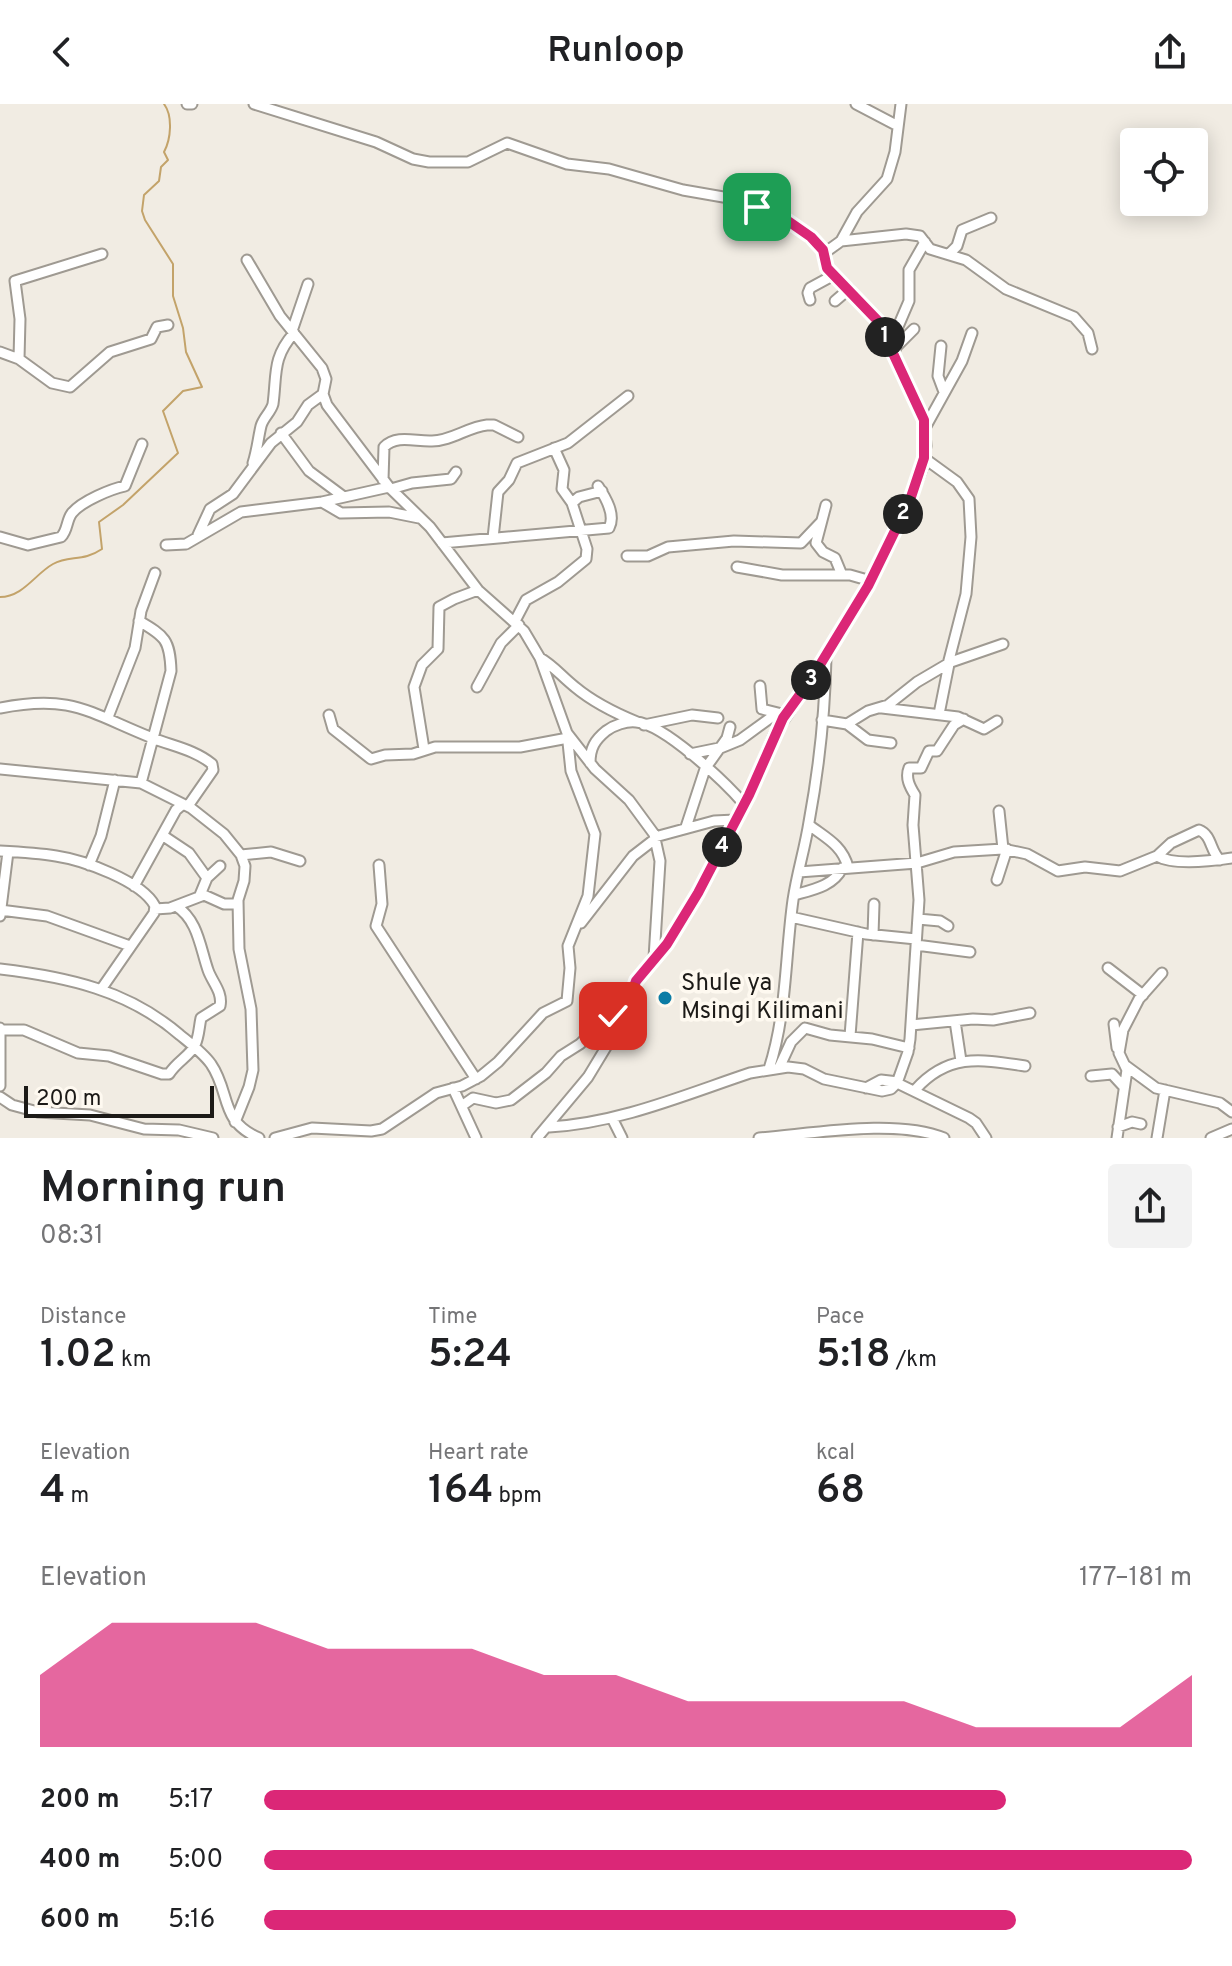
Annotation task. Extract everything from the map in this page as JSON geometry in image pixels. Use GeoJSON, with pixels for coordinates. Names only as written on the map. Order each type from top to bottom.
{"type":"FeatureCollection","features":[{"type":"Feature","properties":{"kind":"street"},"geometry":{"type":"LineString","coordinates":[[254,104],[376,142],[421,160],[468,162],[507,143],[567,164],[609,169],[757,207],[801,229],[819,245],[824,263],[878,321],[895,352],[925,427],[924,458],[910,500],[871,581],[826,656],[782,714],[744,804],[681,923],[636,981],[627,1007],[588,1077],[537,1138]]}},
{"type":"Feature","properties":{"kind":"street"},"geometry":{"type":"LineString","coordinates":[[856,104],[898,126]]}},
{"type":"Feature","properties":{"kind":"street"},"geometry":{"type":"LineString","coordinates":[[823,254],[841,241],[857,212],[887,179],[895,152],[899,105]]}},
{"type":"Feature","properties":{"kind":"street"},"geometry":{"type":"LineString","coordinates":[[949,254],[957,246],[962,230],[991,218]]}},
{"type":"Feature","properties":{"kind":"street"},"geometry":{"type":"LineString","coordinates":[[841,241],[906,234],[920,236],[930,249],[979,267],[1006,289],[1074,317],[1088,333],[1092,349]]}},
{"type":"Feature","properties":{"kind":"street"},"geometry":{"type":"LineString","coordinates":[[895,352],[897,329],[909,301],[909,270],[925,242]]}},
{"type":"Feature","properties":{"kind":"street"},"geometry":{"type":"LineString","coordinates":[[19,359],[20,319],[15,281],[102,254]]}},
{"type":"Feature","properties":{"kind":"street"},"geometry":{"type":"LineString","coordinates":[[247,260],[270,301],[324,371],[323,394],[327,405],[387,486],[421,519],[478,590],[517,623],[533,643],[568,736],[571,771],[595,834],[588,896],[567,949],[570,966],[567,1001],[543,1013],[498,1062],[476,1079],[432,1096],[378,1131],[312,1128],[275,1138]]}},
{"type":"Feature","properties":{"kind":"street"},"geometry":{"type":"LineString","coordinates":[[810,300],[810,288],[834,275]]}},
{"type":"Feature","properties":{"kind":"street"},"geometry":{"type":"LineString","coordinates":[[252,469],[260,444],[261,425],[272,407],[280,352],[297,324],[308,284]]}},
{"type":"Feature","properties":{"kind":"street"},"geometry":{"type":"LineString","coordinates":[[835,301],[849,289]]}},
{"type":"Feature","properties":{"kind":"street"},"geometry":{"type":"LineString","coordinates":[[0,352],[19,359],[52,383],[70,387],[110,352],[151,339],[157,327],[168,325]]}},
{"type":"Feature","properties":{"kind":"street"},"geometry":{"type":"LineString","coordinates":[[895,352],[914,329]]}},
{"type":"Feature","properties":{"kind":"street"},"geometry":{"type":"LineString","coordinates":[[925,427],[962,361],[972,333]]}},
{"type":"Feature","properties":{"kind":"street"},"geometry":{"type":"LineString","coordinates":[[941,346],[938,376],[944,392]]}},
{"type":"Feature","properties":{"kind":"street"},"geometry":{"type":"LineString","coordinates":[[197,536],[210,509],[233,494],[281,433],[297,422],[308,405],[323,394]]}},
{"type":"Feature","properties":{"kind":"street"},"geometry":{"type":"LineString","coordinates":[[493,538],[498,492],[509,480],[517,463],[575,438],[628,396]]}},
{"type":"Feature","properties":{"kind":"street"},"geometry":{"type":"LineString","coordinates":[[387,486],[384,447],[392,441],[441,440],[487,425],[494,425],[518,437]]}},
{"type":"Feature","properties":{"kind":"street"},"geometry":{"type":"LineString","coordinates":[[281,433],[309,471],[344,497]]}},
{"type":"Feature","properties":{"kind":"street"},"geometry":{"type":"LineString","coordinates":[[0,537],[28,545],[61,537],[76,510],[112,488],[125,486],[142,444]]}},
{"type":"Feature","properties":{"kind":"street"},"geometry":{"type":"LineString","coordinates":[[477,687],[501,643],[517,623],[526,600],[558,582],[586,559],[587,549],[572,503],[563,492],[564,470],[554,448]]}},
{"type":"Feature","properties":{"kind":"street"},"geometry":{"type":"LineString","coordinates":[[924,458],[957,482],[969,499],[971,537],[966,594],[939,714]]}},
{"type":"Feature","properties":{"kind":"street"},"geometry":{"type":"LineString","coordinates":[[166,545],[186,544],[241,512],[322,502],[387,486],[451,479],[456,472]]}},
{"type":"Feature","properties":{"kind":"street"},"geometry":{"type":"LineString","coordinates":[[442,543],[605,530],[612,526],[607,501],[600,489],[572,503]]}},
{"type":"Feature","properties":{"kind":"street"},"geometry":{"type":"LineString","coordinates":[[322,502],[341,513],[389,512],[421,519]]}},
{"type":"Feature","properties":{"kind":"street"},"geometry":{"type":"LineString","coordinates":[[826,505],[817,534],[817,547],[835,558],[842,575]]}},
{"type":"Feature","properties":{"kind":"street"},"geometry":{"type":"LineString","coordinates":[[627,556],[648,556],[668,547],[734,541],[801,543],[821,522]]}},
{"type":"Feature","properties":{"kind":"street"},"geometry":{"type":"LineString","coordinates":[[737,567],[782,575],[842,575],[871,581]]}},
{"type":"Feature","properties":{"kind":"street"},"geometry":{"type":"LineString","coordinates":[[108,717],[135,648],[139,621],[155,573]]}},
{"type":"Feature","properties":{"kind":"street"},"geometry":{"type":"LineString","coordinates":[[424,749],[414,687],[422,665],[438,649],[439,607],[478,590]]}},
{"type":"Feature","properties":{"kind":"street"},"geometry":{"type":"LineString","coordinates":[[139,621],[165,638],[171,655],[171,682],[141,783]]}},
{"type":"Feature","properties":{"kind":"street"},"geometry":{"type":"LineString","coordinates":[[882,708],[948,664],[1003,644]]}},
{"type":"Feature","properties":{"kind":"street"},"geometry":{"type":"LineString","coordinates":[[774,1068],[785,998],[794,895],[809,825],[822,720],[826,656]]}},
{"type":"Feature","properties":{"kind":"street"},"geometry":{"type":"LineString","coordinates":[[540,658],[556,668],[585,695],[640,723],[690,754],[744,804]]}},
{"type":"Feature","properties":{"kind":"street"},"geometry":{"type":"LineString","coordinates":[[760,686],[762,709],[782,714]]}},
{"type":"Feature","properties":{"kind":"street"},"geometry":{"type":"LineString","coordinates":[[0,708],[48,702],[74,706],[200,755],[212,764],[210,778],[185,805],[176,810],[134,886]]}},
{"type":"Feature","properties":{"kind":"street"},"geometry":{"type":"LineString","coordinates":[[847,724],[868,711],[882,708],[964,719],[984,729],[997,721]]}},
{"type":"Feature","properties":{"kind":"street"},"geometry":{"type":"LineString","coordinates":[[690,754],[719,749],[740,740],[782,714]]}},
{"type":"Feature","properties":{"kind":"street"},"geometry":{"type":"LineString","coordinates":[[329,715],[333,729],[368,758],[413,754],[424,749],[520,747],[568,736]]}},
{"type":"Feature","properties":{"kind":"street"},"geometry":{"type":"LineString","coordinates":[[590,763],[593,744],[609,729],[688,716],[718,718]]}},
{"type":"Feature","properties":{"kind":"street"},"geometry":{"type":"LineString","coordinates":[[549,1127],[612,1118],[774,1068],[804,1069],[824,1079],[886,1091],[898,1083],[909,1048],[918,919],[913,825],[915,795],[909,788],[908,771],[909,768],[921,768],[929,751],[937,751],[954,725],[964,719]]}},
{"type":"Feature","properties":{"kind":"street"},"geometry":{"type":"LineString","coordinates":[[822,720],[847,724],[868,740],[891,743]]}},
{"type":"Feature","properties":{"kind":"street"},"geometry":{"type":"LineString","coordinates":[[686,827],[706,766],[727,738],[730,727]]}},
{"type":"Feature","properties":{"kind":"street"},"geometry":{"type":"LineString","coordinates":[[568,736],[590,763],[629,800],[655,838],[660,861],[654,958]]}},
{"type":"Feature","properties":{"kind":"street"},"geometry":{"type":"LineString","coordinates":[[0,769],[141,783],[185,805],[224,834],[241,855],[244,879],[238,904],[240,953],[251,1009],[253,1064],[249,1087],[235,1122]]}},
{"type":"Feature","properties":{"kind":"street"},"geometry":{"type":"LineString","coordinates":[[89,865],[101,836],[115,780]]}},
{"type":"Feature","properties":{"kind":"street"},"geometry":{"type":"LineString","coordinates":[[997,880],[1005,849],[999,811]]}},
{"type":"Feature","properties":{"kind":"street"},"geometry":{"type":"LineString","coordinates":[[572,932],[633,856],[655,838],[686,827],[735,820]]}},
{"type":"Feature","properties":{"kind":"street"},"geometry":{"type":"LineString","coordinates":[[794,895],[830,882],[845,868],[843,852],[809,825]]}},
{"type":"Feature","properties":{"kind":"street"},"geometry":{"type":"LineString","coordinates":[[799,872],[917,863],[954,852],[1005,849],[1027,854],[1058,871],[1085,867],[1120,871],[1157,856],[1171,843],[1199,830],[1208,836],[1212,851],[1220,860]]}},
{"type":"Feature","properties":{"kind":"street"},"geometry":{"type":"LineString","coordinates":[[162,835],[189,853],[207,878]]}},
{"type":"Feature","properties":{"kind":"street"},"geometry":{"type":"LineString","coordinates":[[0,916],[4,851],[55,855],[89,865],[134,886],[152,899],[155,909]]}},
{"type":"Feature","properties":{"kind":"street"},"geometry":{"type":"LineString","coordinates":[[241,855],[271,852],[300,861]]}},
{"type":"Feature","properties":{"kind":"street"},"geometry":{"type":"LineString","coordinates":[[1157,856],[1168,861],[1232,858]]}},
{"type":"Feature","properties":{"kind":"street"},"geometry":{"type":"LineString","coordinates":[[379,865],[382,904],[377,929],[476,1079]]}},
{"type":"Feature","properties":{"kind":"street"},"geometry":{"type":"LineString","coordinates":[[200,895],[207,878],[220,866]]}},
{"type":"Feature","properties":{"kind":"street"},"geometry":{"type":"LineString","coordinates":[[102,988],[155,909],[176,906],[200,895],[208,895],[224,904],[238,904]]}},
{"type":"Feature","properties":{"kind":"street"},"geometry":{"type":"LineString","coordinates":[[873,935],[874,904]]}},
{"type":"Feature","properties":{"kind":"street"},"geometry":{"type":"LineString","coordinates":[[0,1086],[0,1029],[24,1030],[78,1053],[114,1057],[166,1075],[176,1062],[186,1057],[194,1047],[201,1018],[220,1006],[221,1000],[197,933],[188,915],[176,906]]}},
{"type":"Feature","properties":{"kind":"street"},"geometry":{"type":"LineString","coordinates":[[0,910],[47,916],[130,946]]}},
{"type":"Feature","properties":{"kind":"street"},"geometry":{"type":"LineString","coordinates":[[791,917],[970,952]]}},
{"type":"Feature","properties":{"kind":"street"},"geometry":{"type":"LineString","coordinates":[[918,919],[940,921],[948,926]]}},
{"type":"Feature","properties":{"kind":"street"},"geometry":{"type":"LineString","coordinates":[[850,1036],[858,932]]}},
{"type":"Feature","properties":{"kind":"street"},"geometry":{"type":"LineString","coordinates":[[1108,968],[1143,995]]}},
{"type":"Feature","properties":{"kind":"street"},"geometry":{"type":"LineString","coordinates":[[0,969],[42,974],[102,988],[164,1021],[213,1067],[243,1136],[259,1138]]}},
{"type":"Feature","properties":{"kind":"street"},"geometry":{"type":"LineString","coordinates":[[1119,1053],[1127,1020],[1162,973]]}},
{"type":"Feature","properties":{"kind":"street"},"geometry":{"type":"LineString","coordinates":[[463,1105],[473,1098],[496,1103],[511,1100],[546,1073],[561,1056],[627,1007]]}},
{"type":"Feature","properties":{"kind":"street"},"geometry":{"type":"LineString","coordinates":[[911,1025],[993,1020],[1030,1013]]}},
{"type":"Feature","properties":{"kind":"street"},"geometry":{"type":"LineString","coordinates":[[955,1021],[961,1061]]}},
{"type":"Feature","properties":{"kind":"street"},"geometry":{"type":"LineString","coordinates":[[1114,1024],[1115,1040],[1126,1066],[1156,1088],[1220,1103],[1232,1112]]}},
{"type":"Feature","properties":{"kind":"street"},"geometry":{"type":"LineString","coordinates":[[774,1068],[791,1042],[805,1028],[909,1048]]}},
{"type":"Feature","properties":{"kind":"street"},"geometry":{"type":"LineString","coordinates":[[915,1090],[939,1069],[961,1061],[1025,1066]]}},
{"type":"Feature","properties":{"kind":"street"},"geometry":{"type":"LineString","coordinates":[[1117,1138],[1126,1066]]}},
{"type":"Feature","properties":{"kind":"street"},"geometry":{"type":"LineString","coordinates":[[1091,1076],[1112,1074],[1124,1087]]}},
{"type":"Feature","properties":{"kind":"street"},"geometry":{"type":"LineString","coordinates":[[898,1083],[969,1118],[986,1138]]}},
{"type":"Feature","properties":{"kind":"street"},"geometry":{"type":"LineString","coordinates":[[453,1088],[476,1138]]}},
{"type":"Feature","properties":{"kind":"street"},"geometry":{"type":"LineString","coordinates":[[1157,1138],[1165,1090]]}},
{"type":"Feature","properties":{"kind":"street"},"geometry":{"type":"LineString","coordinates":[[0,1097],[12,1105],[38,1112],[90,1115],[144,1129],[179,1130],[213,1138]]}},
{"type":"Feature","properties":{"kind":"street"},"geometry":{"type":"LineString","coordinates":[[612,1118],[622,1138]]}},
{"type":"Feature","properties":{"kind":"street"},"geometry":{"type":"LineString","coordinates":[[1118,1127],[1132,1122],[1141,1124]]}},
{"type":"Feature","properties":{"kind":"street"},"geometry":{"type":"LineString","coordinates":[[1211,1138],[1232,1129]]}},
{"type":"Feature","properties":{"kind":"street"},"geometry":{"type":"LineString","coordinates":[[759,1138],[874,1130],[923,1131],[944,1138]]}},
{"type":"Feature","properties":{"kind":"waterway"},"geometry":{"type":"LineString","coordinates":[[0,597],[22,589],[53,564],[89,556],[102,549],[99,522],[123,505],[178,453],[163,411],[183,391],[202,387],[186,352],[183,328],[173,296],[173,264],[142,211],[144,195],[159,181],[161,167],[168,160],[164,152],[170,121],[164,104]]}},
{"type":"Feature","properties":{"kind":"place","name":"Shule ya Msingi Kilimani"},"geometry":{"type":"Point","coordinates":[665,998]}},
{"type":"Feature","properties":{"kind":"route"},"geometry":{"type":"LineString","coordinates":[[613,1016],[627,1007],[636,981],[667,944],[698,893],[749,795],[783,718],[840,636],[868,586],[910,500],[924,458],[924,420],[878,321],[827,268],[823,250],[811,237],[788,221],[757,207]]}}]}
